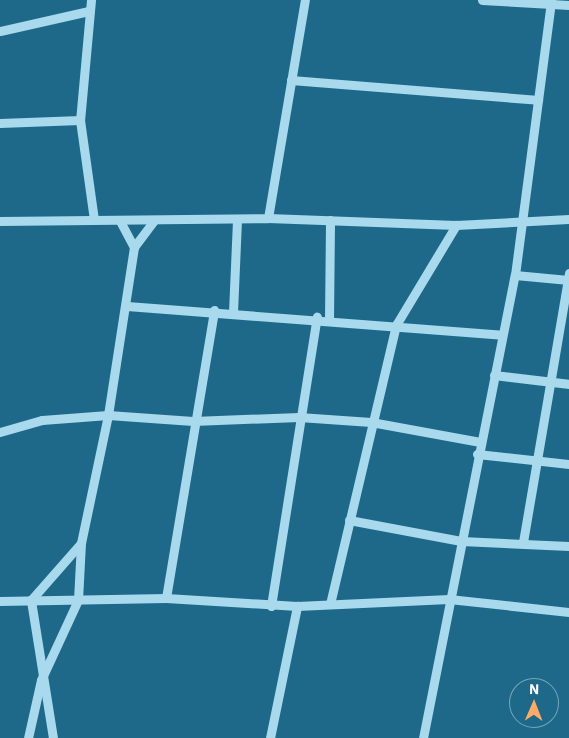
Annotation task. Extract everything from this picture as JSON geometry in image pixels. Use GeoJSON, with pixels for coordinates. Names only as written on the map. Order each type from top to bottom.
{"type":"FeatureCollection","features":[{"type":"Feature","properties":{"kind":"street"},"geometry":{"type":"LineString","coordinates":[[91,0],[80,120],[94,220]]}},
{"type":"Feature","properties":{"kind":"street"},"geometry":{"type":"LineString","coordinates":[[268,218],[305,0]]}},
{"type":"Feature","properties":{"kind":"street"},"geometry":{"type":"LineString","coordinates":[[482,0],[550,2],[569,5]]}},
{"type":"Feature","properties":{"kind":"street"},"geometry":{"type":"LineString","coordinates":[[423,738],[480,442],[516,275],[524,224],[550,2]]}},
{"type":"Feature","properties":{"kind":"street"},"geometry":{"type":"LineString","coordinates":[[0,31],[89,11]]}},
{"type":"Feature","properties":{"kind":"street"},"geometry":{"type":"LineString","coordinates":[[291,80],[538,100]]}},
{"type":"Feature","properties":{"kind":"street"},"geometry":{"type":"LineString","coordinates":[[0,123],[80,120]]}},
{"type":"Feature","properties":{"kind":"street"},"geometry":{"type":"LineString","coordinates":[[0,221],[268,218],[456,225],[524,224],[569,219]]}},
{"type":"Feature","properties":{"kind":"street"},"geometry":{"type":"LineString","coordinates":[[232,312],[237,219]]}},
{"type":"Feature","properties":{"kind":"street"},"geometry":{"type":"LineString","coordinates":[[28,738],[41,680],[78,600],[82,543],[108,415],[127,306],[134,247],[154,220]]}},
{"type":"Feature","properties":{"kind":"street"},"geometry":{"type":"LineString","coordinates":[[329,319],[330,220]]}},
{"type":"Feature","properties":{"kind":"street"},"geometry":{"type":"LineString","coordinates":[[120,221],[134,247]]}},
{"type":"Feature","properties":{"kind":"street"},"geometry":{"type":"LineString","coordinates":[[330,604],[371,422],[396,325],[456,225]]}},
{"type":"Feature","properties":{"kind":"street"},"geometry":{"type":"LineString","coordinates":[[516,275],[569,278],[523,542]]}},
{"type":"Feature","properties":{"kind":"street"},"geometry":{"type":"LineString","coordinates":[[127,306],[214,310],[502,335]]}},
{"type":"Feature","properties":{"kind":"street"},"geometry":{"type":"LineString","coordinates":[[166,598],[193,420],[214,310]]}},
{"type":"Feature","properties":{"kind":"street"},"geometry":{"type":"LineString","coordinates":[[271,606],[299,417],[317,318]]}},
{"type":"Feature","properties":{"kind":"street"},"geometry":{"type":"LineString","coordinates":[[494,376],[569,384]]}},
{"type":"Feature","properties":{"kind":"street"},"geometry":{"type":"LineString","coordinates":[[0,432],[42,420],[108,415],[193,420],[299,417],[371,422],[480,442]]}},
{"type":"Feature","properties":{"kind":"street"},"geometry":{"type":"LineString","coordinates":[[478,454],[569,464]]}},
{"type":"Feature","properties":{"kind":"street"},"geometry":{"type":"LineString","coordinates":[[349,520],[461,541],[523,542],[569,546]]}},
{"type":"Feature","properties":{"kind":"street"},"geometry":{"type":"LineString","coordinates":[[53,738],[41,680],[31,600],[82,543]]}},
{"type":"Feature","properties":{"kind":"street"},"geometry":{"type":"LineString","coordinates":[[0,601],[166,598],[271,606],[297,606],[449,598],[569,612]]}},
{"type":"Feature","properties":{"kind":"street"},"geometry":{"type":"LineString","coordinates":[[270,738],[297,606]]}}]}
